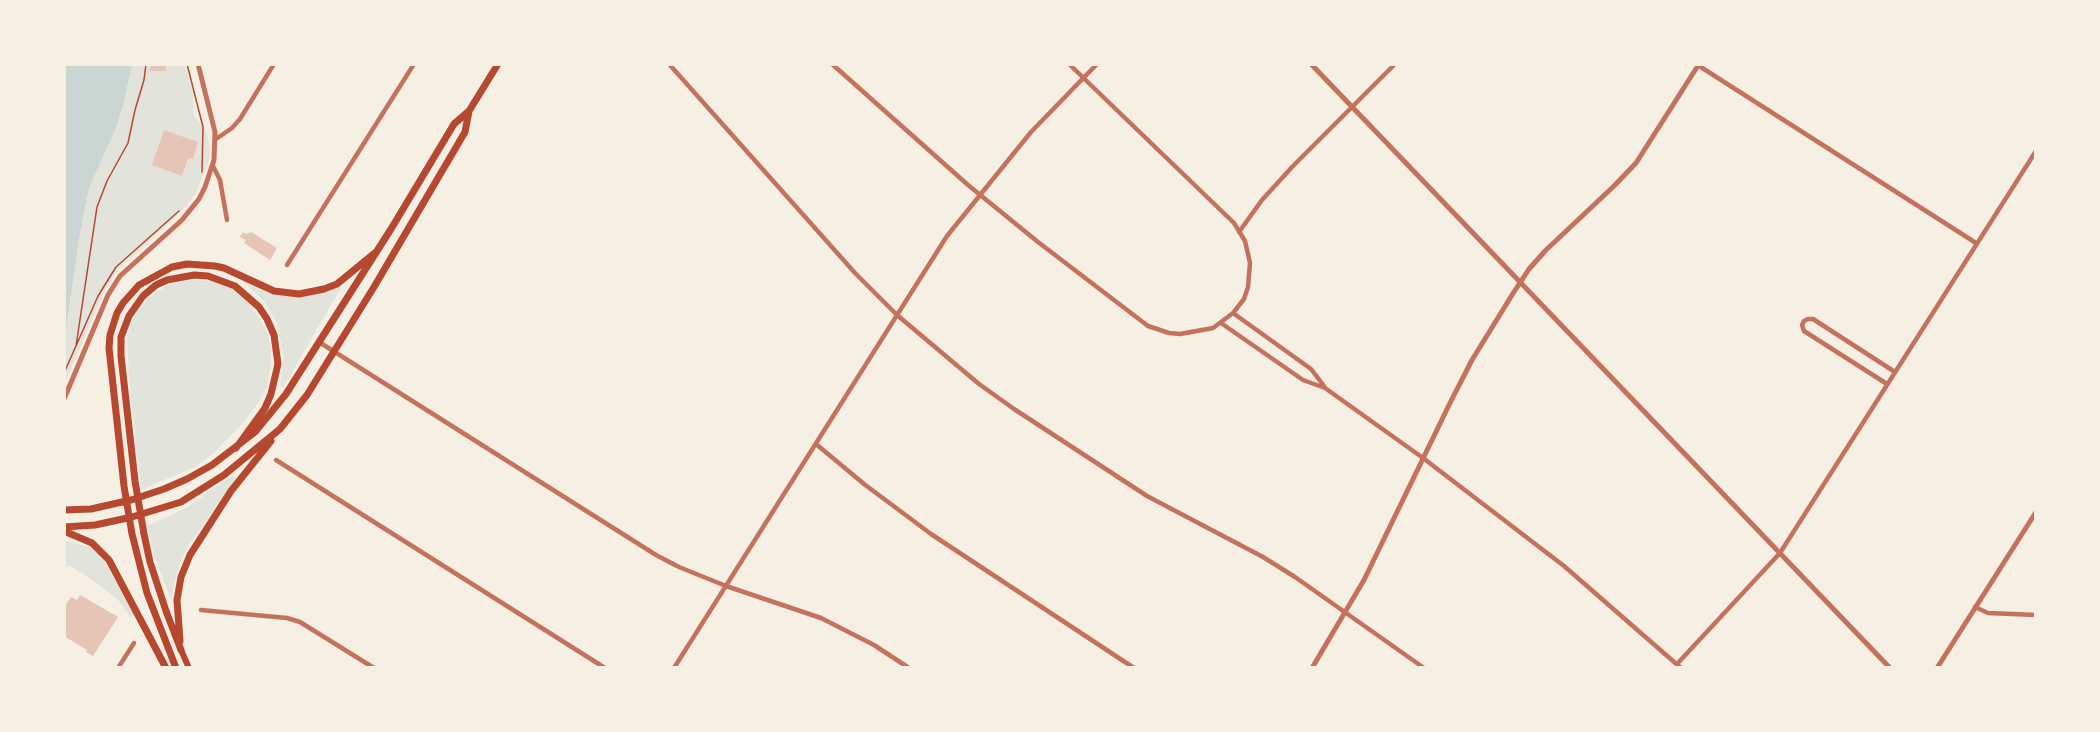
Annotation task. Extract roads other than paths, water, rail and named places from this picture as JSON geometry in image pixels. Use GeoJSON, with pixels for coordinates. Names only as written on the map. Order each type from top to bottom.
{"type":"FeatureCollection","features":[{"type":"Feature","properties":{"kind":"main road"},"geometry":{"type":"LineString","coordinates":[[64,510],[91,509],[131,500],[164,489],[196,474],[236,448],[255,432],[273,412],[376,252],[454,124],[469,111],[498,64]]}},
{"type":"Feature","properties":{"kind":"main road"},"geometry":{"type":"LineString","coordinates":[[181,650],[177,600],[185,565],[196,544],[213,517],[307,395],[465,132],[469,111]]}},
{"type":"Feature","properties":{"kind":"main road"},"geometry":{"type":"LineString","coordinates":[[176,668],[147,593],[137,557],[128,507],[109,348],[110,335],[117,313],[139,285],[159,273],[180,266],[200,264],[224,268],[274,291],[299,294],[324,290],[337,284],[376,252]]}},
{"type":"Feature","properties":{"kind":"main road"},"geometry":{"type":"LineString","coordinates":[[189,668],[166,611],[150,562],[135,481],[121,356],[122,337],[129,316],[143,296],[156,285],[167,280],[194,275],[208,276],[235,286],[259,307],[274,335],[278,364],[272,394],[265,408],[236,448]]}},
{"type":"Feature","properties":{"kind":"main road"},"geometry":{"type":"LineString","coordinates":[[64,529],[132,517],[181,502],[224,476],[280,429]]}},
{"type":"Feature","properties":{"kind":"main road"},"geometry":{"type":"LineString","coordinates":[[64,529],[92,543],[109,560],[166,668]]}},
{"type":"Feature","properties":{"kind":"street"},"geometry":{"type":"LineString","coordinates":[[64,399],[108,295],[120,276],[200,199],[213,166],[216,139],[213,117],[198,64]]}},
{"type":"Feature","properties":{"kind":"street"},"geometry":{"type":"LineString","coordinates":[[216,139],[240,119],[274,64]]}},
{"type":"Feature","properties":{"kind":"street"},"geometry":{"type":"LineString","coordinates":[[287,265],[414,64]]}},
{"type":"Feature","properties":{"kind":"street"},"geometry":{"type":"LineString","coordinates":[[669,64],[855,273],[897,315],[979,384],[1043,429],[1147,496],[1263,557],[1347,612],[1424,668]]}},
{"type":"Feature","properties":{"kind":"street"},"geometry":{"type":"LineString","coordinates":[[832,64],[980,194],[1038,242],[1148,326],[1180,334],[1202,331],[1221,323],[1244,299],[1250,275],[1248,252],[1239,232],[1233,223],[1069,64]]}},
{"type":"Feature","properties":{"kind":"street"},"geometry":{"type":"LineString","coordinates":[[674,668],[936,252],[1031,132],[1097,64]]}},
{"type":"Feature","properties":{"kind":"street"},"geometry":{"type":"LineString","coordinates":[[1311,64],[1890,668]]}},
{"type":"Feature","properties":{"kind":"street"},"geometry":{"type":"LineString","coordinates":[[1239,232],[1262,200],[1351,106],[1395,64]]}},
{"type":"Feature","properties":{"kind":"street"},"geometry":{"type":"LineString","coordinates":[[1312,668],[1347,612],[1378,553],[1472,360],[1520,283],[1546,250],[1636,163],[1698,65],[1976,243]]}},
{"type":"Feature","properties":{"kind":"street"},"geometry":{"type":"LineString","coordinates":[[1221,323],[1303,380],[1325,388],[1423,458],[1564,566],[1679,666],[1780,553],[2036,151]]}},
{"type":"Feature","properties":{"kind":"street"},"geometry":{"type":"LineString","coordinates":[[213,166],[222,187],[227,220]]}},
{"type":"Feature","properties":{"kind":"street"},"geometry":{"type":"LineString","coordinates":[[1233,313],[1311,369],[1325,388]]}},
{"type":"Feature","properties":{"kind":"street"},"geometry":{"type":"LineString","coordinates":[[1887,384],[1804,332],[1802,329],[1804,321],[1813,320],[1895,372]]}},
{"type":"Feature","properties":{"kind":"street"},"geometry":{"type":"LineString","coordinates":[[319,342],[648,550],[679,567],[726,586],[801,611],[837,626],[874,645],[909,668]]}},
{"type":"Feature","properties":{"kind":"street"},"geometry":{"type":"LineString","coordinates":[[816,444],[864,484],[931,534],[1134,668]]}},
{"type":"Feature","properties":{"kind":"street"},"geometry":{"type":"LineString","coordinates":[[276,460],[605,668]]}},
{"type":"Feature","properties":{"kind":"street"},"geometry":{"type":"LineString","coordinates":[[1937,668],[2036,512]]}},
{"type":"Feature","properties":{"kind":"street"},"geometry":{"type":"LineString","coordinates":[[1975,607],[1988,613],[2036,615]]}},
{"type":"Feature","properties":{"kind":"street"},"geometry":{"type":"LineString","coordinates":[[201,610],[287,618],[300,622],[374,668]]}},
{"type":"Feature","properties":{"kind":"street"},"geometry":{"type":"LineString","coordinates":[[118,668],[134,643]]}}]}
